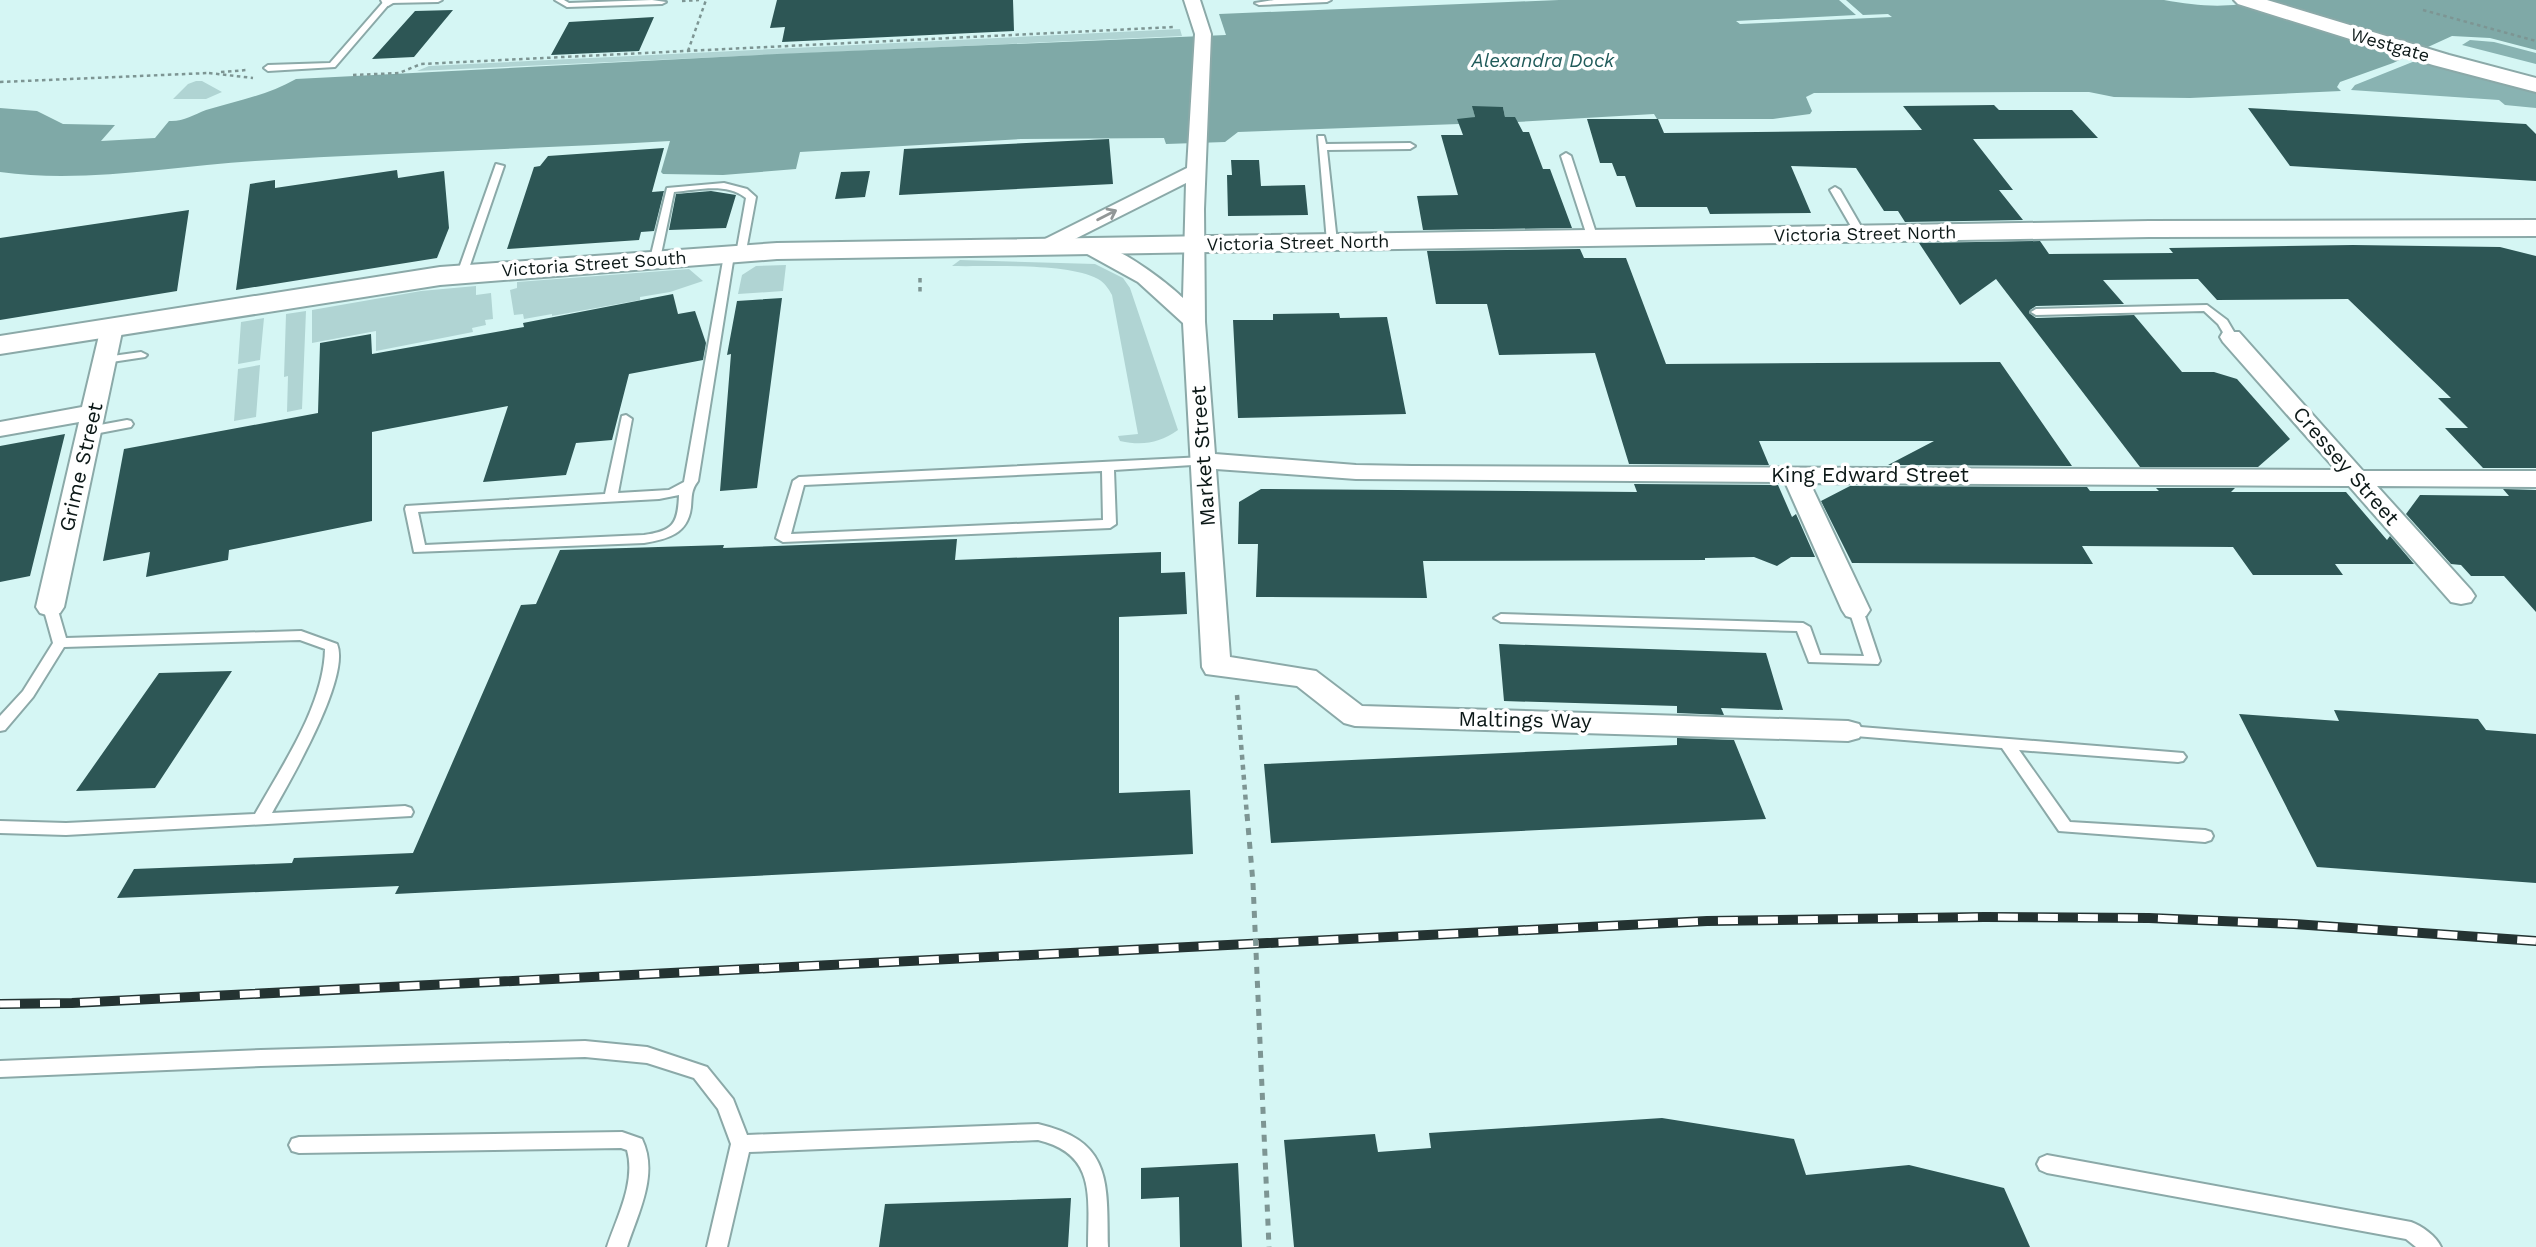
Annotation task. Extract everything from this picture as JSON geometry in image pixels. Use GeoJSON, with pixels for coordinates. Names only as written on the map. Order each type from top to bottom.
{"type":"FeatureCollection","features":[{"type":"Feature","properties":{"kind":"highway","name":"Westgate"},"geometry":{"type":"LineString","coordinates":[[2245,0],[2441,60],[2536,85]]}},
{"type":"Feature","properties":{"kind":"highway","name":"Westgate"},"geometry":{"type":"LineString","coordinates":[[2287,0],[2536,72]]}},
{"type":"Feature","properties":{"kind":"highway","name":"Victoria Street North"},"geometry":{"type":"LineString","coordinates":[[1193,244],[2149,229],[2536,228]]}},
{"type":"Feature","properties":{"kind":"highway","name":"Victoria Street South"},"geometry":{"type":"LineString","coordinates":[[0,345],[463,274],[735,254],[1193,244]]}},
{"type":"Feature","properties":{"kind":"street"},"geometry":{"type":"LineString","coordinates":[[1192,0],[1202,30]]}},
{"type":"Feature","properties":{"kind":"street","name":"Market Street"},"geometry":{"type":"LineString","coordinates":[[1202,30],[1195,171],[1194,322],[1204,461],[1225,666]]}},
{"type":"Feature","properties":{"kind":"street"},"geometry":{"type":"LineString","coordinates":[[1046,246],[1195,171]]}},
{"type":"Feature","properties":{"kind":"street"},"geometry":{"type":"LineString","coordinates":[[1087,246],[1150,279],[1174,299],[1194,322]]}},
{"type":"Feature","properties":{"kind":"street","name":"Grime Street"},"geometry":{"type":"LineString","coordinates":[[50,607],[112,327]]}},
{"type":"Feature","properties":{"kind":"street","name":"Cressey Street"},"geometry":{"type":"LineString","coordinates":[[2231,337],[2461,596]]}},
{"type":"Feature","properties":{"kind":"street"},"geometry":{"type":"LineString","coordinates":[[0,429],[92,421]]}},
{"type":"Feature","properties":{"kind":"street","name":"King Edward Street"},"geometry":{"type":"LineString","coordinates":[[1204,461],[1356,472],[2536,479]]}},
{"type":"Feature","properties":{"kind":"street"},"geometry":{"type":"LineString","coordinates":[[1794,475],[1856,610]]}},
{"type":"Feature","properties":{"kind":"street","name":"Maltings Way"},"geometry":{"type":"LineString","coordinates":[[1225,666],[1306,678],[1354,716],[1848,730]]}},
{"type":"Feature","properties":{"kind":"lane"},"geometry":{"type":"LineString","coordinates":[[268,68],[332,65],[389,1],[439,0]]}},
{"type":"Feature","properties":{"kind":"lane"},"geometry":{"type":"LineString","coordinates":[[559,0],[568,5],[662,2]]}},
{"type":"Feature","properties":{"kind":"lane"},"geometry":{"type":"LineString","coordinates":[[1259,3],[1327,0]]}},
{"type":"Feature","properties":{"kind":"lane"},"geometry":{"type":"LineString","coordinates":[[1332,242],[1321,142],[1410,146]]}},
{"type":"Feature","properties":{"kind":"lane"},"geometry":{"type":"LineString","coordinates":[[1566,156],[1593,239]]}},
{"type":"Feature","properties":{"kind":"lane"},"geometry":{"type":"LineString","coordinates":[[463,274],[499,166]]}},
{"type":"Feature","properties":{"kind":"lane"},"geometry":{"type":"LineString","coordinates":[[655,259],[670,190],[726,186],[746,191],[751,197],[735,254],[692,481],[686,488],[668,494],[411,509],[419,549],[665,537],[678,531],[684,516],[686,488]]}},
{"type":"Feature","properties":{"kind":"lane"},"geometry":{"type":"LineString","coordinates":[[1835,190],[1861,235]]}},
{"type":"Feature","properties":{"kind":"lane"},"geometry":{"type":"LineString","coordinates":[[2036,312],[2207,308],[2223,322],[2231,337]]}},
{"type":"Feature","properties":{"kind":"lane"},"geometry":{"type":"LineString","coordinates":[[105,360],[141,355]]}},
{"type":"Feature","properties":{"kind":"lane"},"geometry":{"type":"LineString","coordinates":[[611,498],[626,419]]}},
{"type":"Feature","properties":{"kind":"lane"},"geometry":{"type":"LineString","coordinates":[[92,421],[127,424]]}},
{"type":"Feature","properties":{"kind":"lane"},"geometry":{"type":"LineString","coordinates":[[1108,467],[1110,524],[783,538],[799,481],[1204,461]]}},
{"type":"Feature","properties":{"kind":"lane"},"geometry":{"type":"LineString","coordinates":[[0,726],[28,694],[60,643],[50,607]]}},
{"type":"Feature","properties":{"kind":"lane"},"geometry":{"type":"LineString","coordinates":[[1501,618],[1803,627],[1814,659],[1873,661],[1856,610]]}},
{"type":"Feature","properties":{"kind":"lane"},"geometry":{"type":"LineString","coordinates":[[60,643],[302,635],[332,647],[334,659],[318,708],[260,820]]}},
{"type":"Feature","properties":{"kind":"lane"},"geometry":{"type":"LineString","coordinates":[[1848,730],[2178,757]]}},
{"type":"Feature","properties":{"kind":"lane"},"geometry":{"type":"LineString","coordinates":[[2006,743],[2065,827],[2205,836]]}},
{"type":"Feature","properties":{"kind":"lane"},"geometry":{"type":"LineString","coordinates":[[0,827],[66,829],[405,812]]}},
{"type":"Feature","properties":{"kind":"lane"},"geometry":{"type":"LineString","coordinates":[[0,1069],[585,1049],[647,1055],[700,1072],[726,1105],[741,1144],[717,1247]]}},
{"type":"Feature","properties":{"kind":"lane"},"geometry":{"type":"LineString","coordinates":[[741,1144],[1053,1134],[1083,1150],[1089,1162],[1098,1189],[1098,1247]]}},
{"type":"Feature","properties":{"kind":"lane"},"geometry":{"type":"LineString","coordinates":[[299,1145],[622,1140],[635,1145],[641,1158],[617,1247]]}},
{"type":"Feature","properties":{"kind":"lane"},"geometry":{"type":"LineString","coordinates":[[2047,1164],[2411,1231],[2431,1247]]}},
{"type":"Feature","properties":{"kind":"path"},"geometry":{"type":"LineString","coordinates":[[688,51],[706,0]]}},
{"type":"Feature","properties":{"kind":"path"},"geometry":{"type":"LineString","coordinates":[[2423,10],[2536,41]]}},
{"type":"Feature","properties":{"kind":"path"},"geometry":{"type":"LineString","coordinates":[[347,75],[399,73],[421,64],[1202,30]]}},
{"type":"Feature","properties":{"kind":"path"},"geometry":{"type":"LineString","coordinates":[[0,82],[209,74],[268,68]]}},
{"type":"Feature","properties":{"kind":"path"},"geometry":{"type":"LineString","coordinates":[[209,74],[257,79]]}},
{"type":"Feature","properties":{"kind":"path"},"geometry":{"type":"LineString","coordinates":[[920,278],[920,292]]}},
{"type":"Feature","properties":{"kind":"path"},"geometry":{"type":"LineString","coordinates":[[1225,666],[1250,830],[1269,1247]]}},
{"type":"Feature","properties":{"kind":"shaded area"},"geometry":{"type":"Polygon","coordinates":[[[1180,29],[1182,36],[417,71],[429,66],[1180,29]]]}},
{"type":"Feature","properties":{"kind":"shaded area"},"geometry":{"type":"Polygon","coordinates":[[[2470,40],[2494,42],[2536,53],[2536,64],[2462,45],[2470,40]]]}},
{"type":"Feature","properties":{"kind":"shaded area"},"geometry":{"type":"Polygon","coordinates":[[[2420,59],[2536,90],[2536,108],[2505,105],[2499,100],[2351,90],[2355,85],[2420,59]]]}},
{"type":"Feature","properties":{"kind":"shaded area"},"geometry":{"type":"Polygon","coordinates":[[[202,81],[222,92],[206,99],[173,99],[188,84],[202,81]]]}},
{"type":"Feature","properties":{"kind":"shaded area"},"geometry":{"type":"Polygon","coordinates":[[[960,260],[1095,264],[1123,278],[1130,288],[1178,430],[1150,442],[1120,441],[1118,436],[1138,434],[1112,295],[1103,282],[1067,270],[952,266],[960,260]]]}},
{"type":"Feature","properties":{"kind":"shaded area"},"geometry":{"type":"Polygon","coordinates":[[[786,265],[783,291],[738,294],[742,275],[756,266],[786,265]]]}},
{"type":"Feature","properties":{"kind":"shaded area"},"geometry":{"type":"Polygon","coordinates":[[[689,269],[703,281],[670,292],[640,297],[640,300],[552,316],[524,319],[523,314],[514,315],[510,290],[517,288],[517,282],[689,269]]]}},
{"type":"Feature","properties":{"kind":"shaded area"},"geometry":{"type":"Polygon","coordinates":[[[476,286],[476,295],[491,293],[493,319],[485,320],[486,325],[472,328],[473,332],[376,351],[376,331],[312,343],[312,310],[421,291],[476,286]]]}},
{"type":"Feature","properties":{"kind":"shaded area"},"geometry":{"type":"Polygon","coordinates":[[[306,311],[302,409],[287,412],[288,376],[284,377],[286,314],[306,311]]]}},
{"type":"Feature","properties":{"kind":"shaded area"},"geometry":{"type":"Polygon","coordinates":[[[264,318],[260,360],[238,364],[241,322],[264,318]]]}},
{"type":"Feature","properties":{"kind":"shaded area"},"geometry":{"type":"Polygon","coordinates":[[[260,365],[256,417],[234,421],[238,369],[260,365]]]}},
{"type":"Feature","properties":{"kind":"water","name":"Alexandra Dock"},"geometry":{"type":"Polygon","coordinates":[[[1559,0],[2164,0],[2213,6],[2262,0],[2536,0],[2536,50],[2490,38],[2452,36],[2393,63],[2340,82],[2337,87],[2341,91],[2190,98],[2114,97],[2089,92],[1814,93],[1806,97],[1812,111],[1810,114],[1773,119],[1657,119],[1654,114],[1517,122],[1505,117],[1503,107],[1473,109],[1475,117],[1459,124],[1238,132],[1225,142],[1166,144],[1164,138],[1021,139],[800,152],[796,169],[723,175],[663,174],[661,172],[670,141],[307,158],[95,175],[0,172],[0,108],[37,111],[63,124],[115,125],[101,141],[155,138],[169,121],[263,93],[296,79],[777,54],[1226,35],[1219,14],[1559,0]]]}},
{"type":"Feature","properties":{"kind":"pier"},"geometry":{"type":"Polygon","coordinates":[[[1839,0],[1846,0],[1863,15],[1888,14],[1892,17],[1740,24],[1736,21],[1856,15],[1839,0]]]}},
{"type":"Feature","properties":{"kind":"building"},"geometry":{"type":"Polygon","coordinates":[[[777,0],[1013,0],[1014,31],[782,42],[785,27],[770,28],[777,0]]]}},
{"type":"Feature","properties":{"kind":"building"},"geometry":{"type":"Polygon","coordinates":[[[453,10],[414,57],[372,59],[415,11],[453,10]]]}},
{"type":"Feature","properties":{"kind":"building"},"geometry":{"type":"Polygon","coordinates":[[[654,17],[639,51],[551,55],[569,22],[654,17]]]}},
{"type":"Feature","properties":{"kind":"building"},"geometry":{"type":"Polygon","coordinates":[[[1994,105],[1999,110],[2072,110],[2098,138],[1973,139],[2013,190],[1999,190],[2023,220],[1905,222],[1898,211],[1884,211],[1856,168],[1791,166],[1811,213],[1710,214],[1707,207],[1636,207],[1625,176],[1617,176],[1612,163],[1600,163],[1587,119],[1658,119],[1664,133],[1922,130],[1903,106],[1994,105]]]}},
{"type":"Feature","properties":{"kind":"building"},"geometry":{"type":"Polygon","coordinates":[[[1472,106],[1503,107],[1505,117],[1515,117],[1523,132],[1529,132],[1543,169],[1550,169],[1572,228],[1423,230],[1417,196],[1458,195],[1441,135],[1463,135],[1457,119],[1475,117],[1472,106]]]}},
{"type":"Feature","properties":{"kind":"building"},"geometry":{"type":"Polygon","coordinates":[[[2248,108],[2526,124],[2536,134],[2536,181],[2290,166],[2248,108]]]}},
{"type":"Feature","properties":{"kind":"building"},"geometry":{"type":"Polygon","coordinates":[[[1109,139],[1113,184],[899,195],[904,149],[1109,139]]]}},
{"type":"Feature","properties":{"kind":"building"},"geometry":{"type":"Polygon","coordinates":[[[664,148],[652,192],[664,191],[654,231],[641,232],[639,240],[507,249],[534,167],[540,166],[548,156],[664,148]]]}},
{"type":"Feature","properties":{"kind":"building"},"geometry":{"type":"Polygon","coordinates":[[[1231,160],[1259,160],[1261,186],[1305,185],[1308,215],[1228,216],[1227,175],[1232,175],[1231,160]]]}},
{"type":"Feature","properties":{"kind":"building"},"geometry":{"type":"Polygon","coordinates":[[[397,170],[398,178],[444,171],[449,228],[437,258],[236,290],[250,184],[275,180],[275,188],[397,170]]]}},
{"type":"Feature","properties":{"kind":"building"},"geometry":{"type":"Polygon","coordinates":[[[870,171],[865,197],[835,199],[841,172],[870,171]]]}},
{"type":"Feature","properties":{"kind":"building"},"geometry":{"type":"Polygon","coordinates":[[[711,191],[736,195],[726,228],[669,230],[676,194],[711,191]]]}},
{"type":"Feature","properties":{"kind":"building"},"geometry":{"type":"Polygon","coordinates":[[[189,210],[177,291],[0,320],[0,238],[189,210]]]}},
{"type":"Feature","properties":{"kind":"building"},"geometry":{"type":"Polygon","coordinates":[[[2040,241],[2049,254],[2173,253],[2169,248],[2353,245],[2500,247],[2536,256],[2536,468],[2483,468],[2445,428],[2468,428],[2438,398],[2451,398],[2348,299],[2217,300],[2198,279],[2103,280],[2124,304],[2036,306],[2030,310],[2029,313],[2036,318],[2134,315],[2182,372],[2214,372],[2237,379],[2290,439],[2258,467],[2140,467],[1996,279],[1960,305],[1919,243],[2040,241]]]}},
{"type":"Feature","properties":{"kind":"building"},"geometry":{"type":"Polygon","coordinates":[[[1580,249],[1584,258],[1626,258],[1666,364],[2000,362],[2072,466],[1888,465],[1934,441],[1759,441],[1769,465],[1629,464],[1595,353],[1499,355],[1487,304],[1436,304],[1427,251],[1580,249]]]}},
{"type":"Feature","properties":{"kind":"building"},"geometry":{"type":"Polygon","coordinates":[[[673,294],[678,314],[695,311],[706,343],[703,360],[629,374],[612,440],[576,443],[566,475],[483,482],[508,406],[372,432],[372,521],[229,550],[228,560],[146,577],[150,552],[103,561],[124,449],[318,413],[320,343],[371,334],[372,354],[524,327],[523,323],[673,294]]]}},
{"type":"Feature","properties":{"kind":"building"},"geometry":{"type":"Polygon","coordinates":[[[782,298],[757,488],[720,491],[731,354],[727,355],[737,301],[782,298]]]}},
{"type":"Feature","properties":{"kind":"building"},"geometry":{"type":"Polygon","coordinates":[[[1339,313],[1340,318],[1387,317],[1406,414],[1238,418],[1233,320],[1273,320],[1273,314],[1339,313]]]}},
{"type":"Feature","properties":{"kind":"building"},"geometry":{"type":"Polygon","coordinates":[[[65,434],[30,576],[0,582],[0,446],[65,434]]]}},
{"type":"Feature","properties":{"kind":"building"},"geometry":{"type":"Polygon","coordinates":[[[1634,484],[1778,485],[1792,517],[1796,514],[1815,557],[1791,557],[1777,566],[1754,557],[1705,560],[1423,561],[1427,598],[1256,597],[1258,544],[1238,544],[1239,502],[1261,489],[1637,492],[1634,484]]]}},
{"type":"Feature","properties":{"kind":"building"},"geometry":{"type":"Polygon","coordinates":[[[1850,486],[2087,487],[2090,491],[2235,488],[2231,492],[2346,492],[2387,540],[2390,536],[2414,564],[2335,564],[2343,575],[2253,575],[2233,547],[2082,546],[2093,564],[1852,563],[1821,501],[1850,486]]]}},
{"type":"Feature","properties":{"kind":"building"},"geometry":{"type":"Polygon","coordinates":[[[2503,489],[2536,490],[2536,612],[2504,576],[2471,576],[2461,565],[2451,564],[2406,514],[2420,495],[2509,496],[2503,489]]]}},
{"type":"Feature","properties":{"kind":"building"},"geometry":{"type":"Polygon","coordinates":[[[957,539],[955,560],[1161,552],[1161,573],[1185,572],[1187,614],[1119,617],[1119,793],[1190,790],[1193,854],[395,894],[399,886],[117,898],[134,869],[292,863],[294,858],[413,853],[521,605],[536,604],[560,550],[724,545],[723,548],[957,539]]]}},
{"type":"Feature","properties":{"kind":"building"},"geometry":{"type":"Polygon","coordinates":[[[1499,644],[1766,653],[1783,710],[1721,708],[1724,715],[1677,713],[1677,706],[1504,701],[1499,644]]]}},
{"type":"Feature","properties":{"kind":"building"},"geometry":{"type":"Polygon","coordinates":[[[232,671],[155,788],[76,791],[159,673],[232,671]]]}},
{"type":"Feature","properties":{"kind":"building"},"geometry":{"type":"Polygon","coordinates":[[[2334,710],[2478,719],[2486,730],[2536,734],[2536,883],[2317,867],[2239,714],[2339,721],[2334,710]]]}},
{"type":"Feature","properties":{"kind":"building"},"geometry":{"type":"Polygon","coordinates":[[[1677,738],[1734,740],[1766,819],[1271,843],[1264,764],[1677,745],[1677,738]]]}},
{"type":"Feature","properties":{"kind":"building"},"geometry":{"type":"Polygon","coordinates":[[[1662,1118],[1794,1139],[1806,1175],[1909,1165],[2004,1188],[2030,1247],[1294,1247],[1284,1140],[1375,1134],[1378,1152],[1431,1148],[1429,1133],[1662,1118]]]}},
{"type":"Feature","properties":{"kind":"building"},"geometry":{"type":"Polygon","coordinates":[[[1238,1163],[1242,1247],[1180,1247],[1179,1197],[1141,1199],[1141,1168],[1238,1163]]]}},
{"type":"Feature","properties":{"kind":"building"},"geometry":{"type":"Polygon","coordinates":[[[1071,1198],[1068,1247],[879,1247],[885,1204],[1071,1198]]]}},
{"type":"Feature","properties":{"kind":"railway"},"geometry":{"type":"LineString","coordinates":[[0,1004],[72,1003],[1707,921],[1984,917],[2149,918],[2294,924],[2536,941]]}}]}
